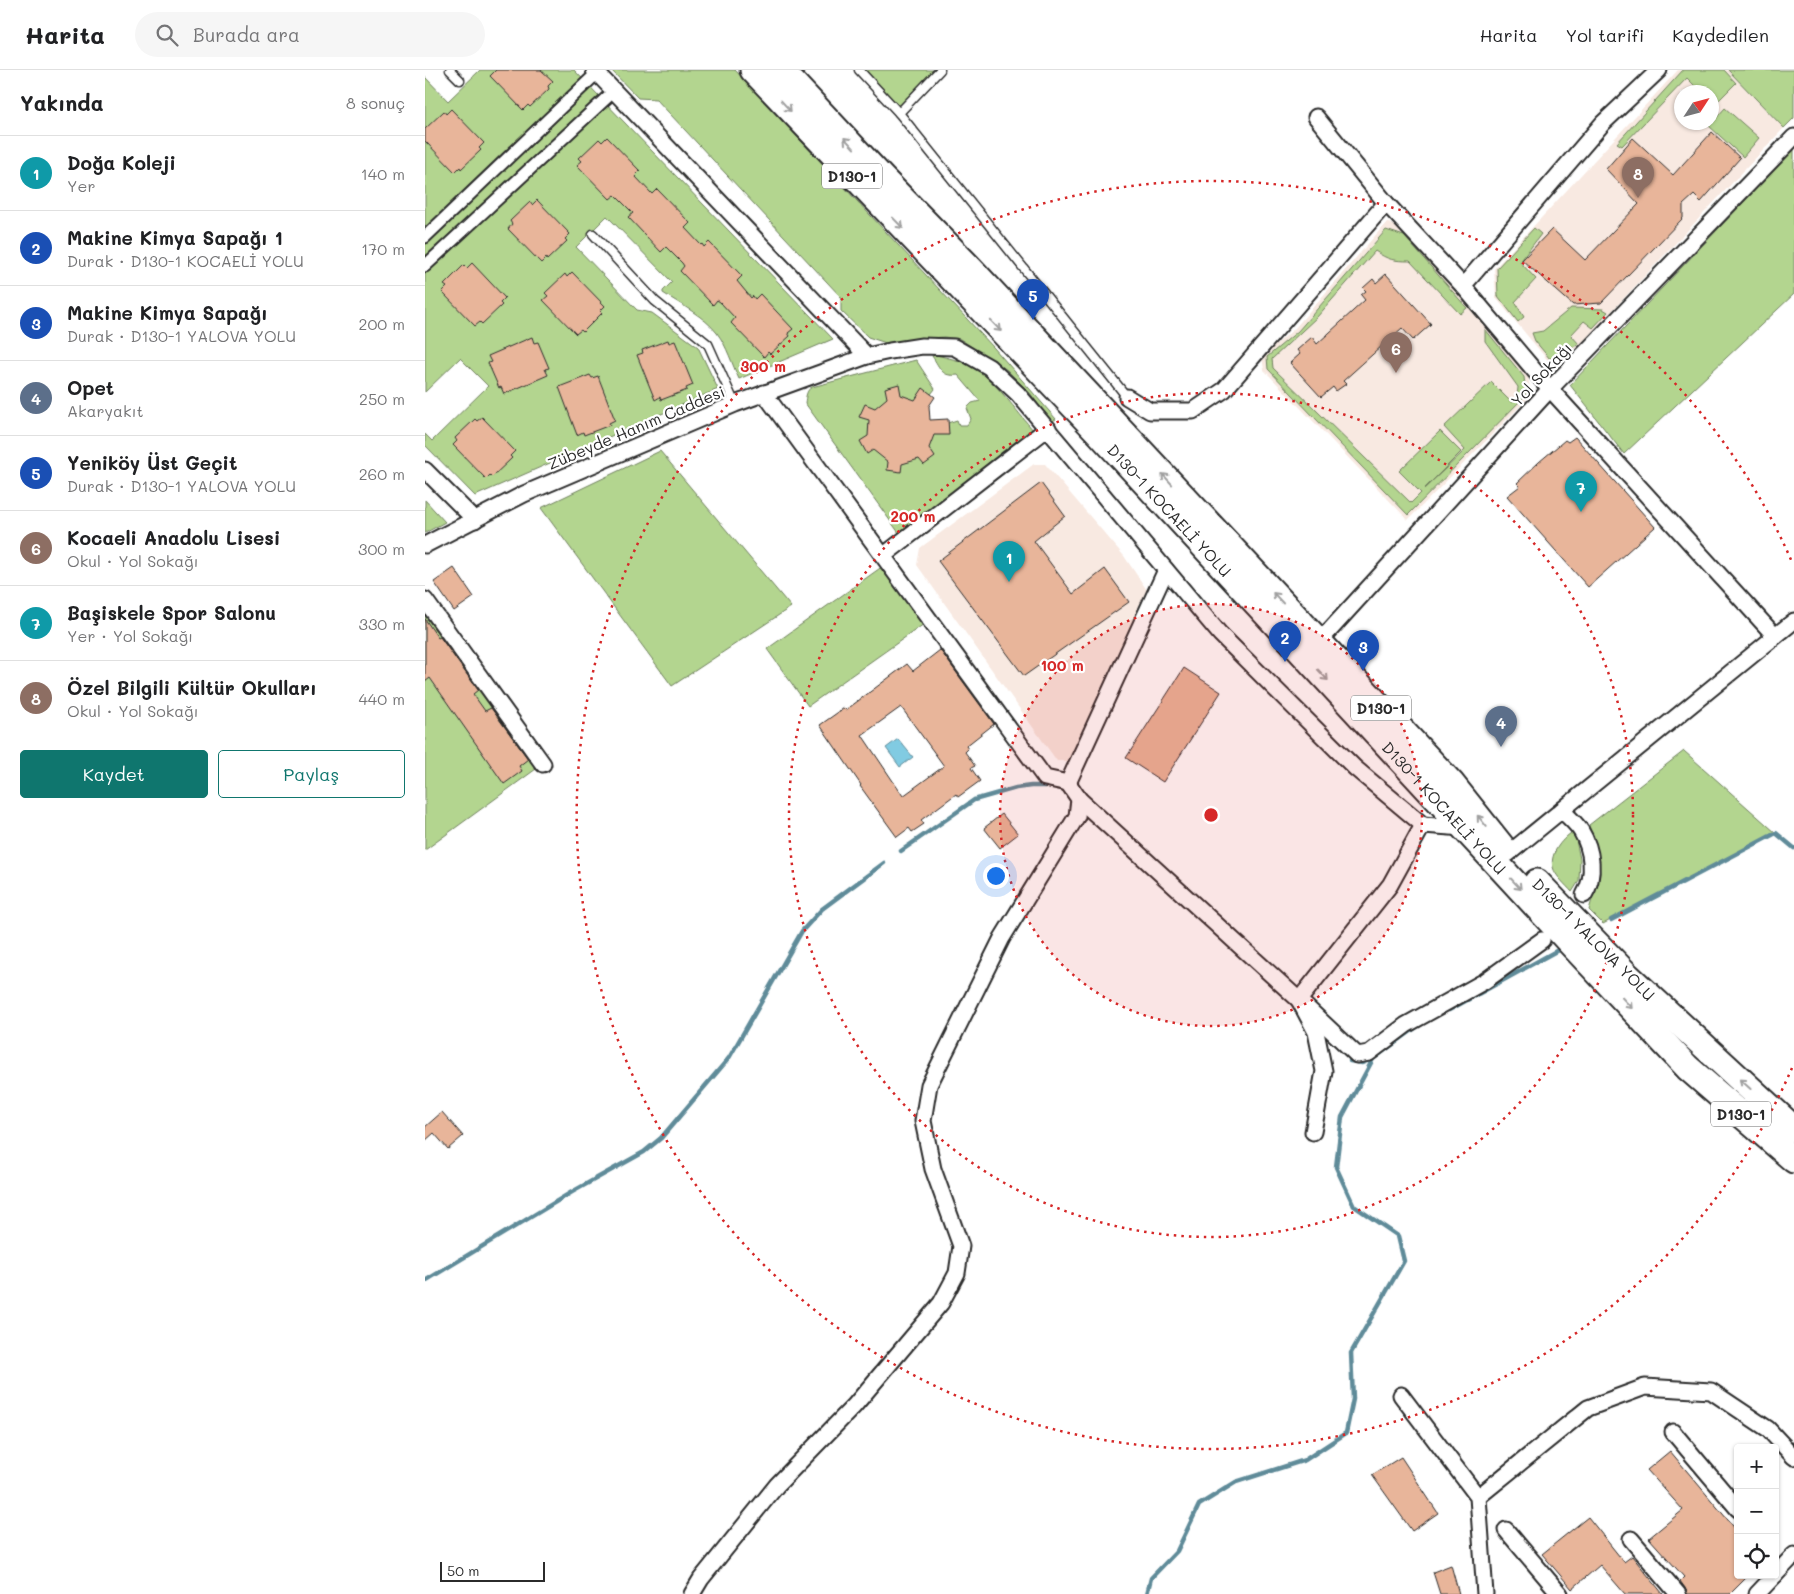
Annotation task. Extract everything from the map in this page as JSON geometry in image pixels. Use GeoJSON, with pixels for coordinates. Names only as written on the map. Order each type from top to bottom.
{"type":"FeatureCollection","features":[{"type":"Feature","properties":{"kind":"highway","name":"D130-1 KOCAELİ YOLU"},"geometry":{"type":"LineString","coordinates":[[753,70],[965,279],[1100,434],[1688,1068],[1794,1160]]}},
{"type":"Feature","properties":{"kind":"highway","name":"D130-1 YALOVA YOLU"},"geometry":{"type":"LineString","coordinates":[[781,70],[883,179],[965,279],[1319,642],[1452,784],[1508,854],[1628,976],[1794,1128]]}},
{"type":"Feature","properties":{"kind":"street"},"geometry":{"type":"LineString","coordinates":[[1463,286],[1603,122],[1659,70]]}},
{"type":"Feature","properties":{"kind":"street"},"geometry":{"type":"LineString","coordinates":[[425,237],[595,72],[867,356]]}},
{"type":"Feature","properties":{"kind":"street"},"geometry":{"type":"LineString","coordinates":[[425,266],[614,91]]}},
{"type":"Feature","properties":{"kind":"street"},"geometry":{"type":"LineString","coordinates":[[1316,117],[1386,203],[1463,286],[1550,389],[1775,636]]}},
{"type":"Feature","properties":{"kind":"street","name":"Yol Sokağı"},"geometry":{"type":"LineString","coordinates":[[1319,642],[1550,389],[1794,137]]}},
{"type":"Feature","properties":{"kind":"street"},"geometry":{"type":"LineString","coordinates":[[1127,397],[1150,411],[1193,410],[1224,390],[1386,203]]}},
{"type":"Feature","properties":{"kind":"street","name":"Zübeyde Hanım Caddesi"},"geometry":{"type":"LineString","coordinates":[[425,545],[525,494],[764,393],[867,356],[890,350],[922,346],[954,347],[989,367],[1018,394],[1233,648],[1355,768],[1423,825]]}},
{"type":"Feature","properties":{"kind":"street"},"geometry":{"type":"LineString","coordinates":[[764,393],[1045,778],[1068,783],[1079,799],[1357,1055],[1369,1053],[1406,1025],[1485,981],[1542,940]]}},
{"type":"Feature","properties":{"kind":"street"},"geometry":{"type":"LineString","coordinates":[[883,556],[1048,428]]}},
{"type":"Feature","properties":{"kind":"street"},"geometry":{"type":"LineString","coordinates":[[425,470],[475,520]]}},
{"type":"Feature","properties":{"kind":"street"},"geometry":{"type":"LineString","coordinates":[[1068,783],[1166,570]]}},
{"type":"Feature","properties":{"kind":"street"},"geometry":{"type":"LineString","coordinates":[[425,600],[543,764]]}},
{"type":"Feature","properties":{"kind":"street"},"geometry":{"type":"LineString","coordinates":[[1508,854],[1794,621]]}},
{"type":"Feature","properties":{"kind":"street"},"geometry":{"type":"LineString","coordinates":[[692,1594],[701,1579],[777,1485],[854,1406],[941,1303],[957,1273],[961,1246],[933,1169],[923,1121],[929,1085],[1001,938],[1077,816],[1079,799]]}},
{"type":"Feature","properties":{"kind":"street"},"geometry":{"type":"LineString","coordinates":[[1562,810],[1580,830],[1591,858],[1588,889],[1584,895]]}},
{"type":"Feature","properties":{"kind":"street"},"geometry":{"type":"LineString","coordinates":[[1299,1000],[1390,885],[1423,825],[1464,828]]}},
{"type":"Feature","properties":{"kind":"street"},"geometry":{"type":"LineString","coordinates":[[1299,1000],[1316,1032],[1324,1071],[1313,1132]]}},
{"type":"Feature","properties":{"kind":"street"},"geometry":{"type":"LineString","coordinates":[[1478,1497],[1588,1408],[1645,1387],[1711,1392],[1768,1429],[1794,1457]]}},
{"type":"Feature","properties":{"kind":"street"},"geometry":{"type":"LineString","coordinates":[[1401,1395],[1478,1497],[1485,1594]]}},
{"type":"Feature","properties":{"kind":"street"},"geometry":{"type":"LineString","coordinates":[[1673,1432],[1734,1504]]}},
{"type":"Feature","properties":{"kind":"street"},"geometry":{"type":"LineString","coordinates":[[1506,1530],[1560,1594]]}},
{"type":"Feature","properties":{"kind":"street"},"geometry":{"type":"LineString","coordinates":[[1631,1539],[1678,1594]]}},
{"type":"Feature","properties":{"kind":"street"},"geometry":{"type":"LineString","coordinates":[[1763,1592],[1781,1565]]}},
{"type":"Feature","properties":{"kind":"lane"},"geometry":{"type":"LineString","coordinates":[[450,70],[460,80]]}},
{"type":"Feature","properties":{"kind":"lane"},"geometry":{"type":"LineString","coordinates":[[859,70],[899,114],[1127,397]]}},
{"type":"Feature","properties":{"kind":"lane"},"geometry":{"type":"LineString","coordinates":[[899,114],[940,70]]}},
{"type":"Feature","properties":{"kind":"lane"},"geometry":{"type":"LineString","coordinates":[[593,234],[655,301],[708,344],[735,404]]}},
{"type":"Feature","properties":{"kind":"shaded area"},"geometry":{"type":"Polygon","coordinates":[[[1678,70],[1728,70],[1784,128],[1578,347],[1550,363],[1496,298],[1494,269],[1678,70]]]}},
{"type":"Feature","properties":{"kind":"shaded area"},"geometry":{"type":"Polygon","coordinates":[[[1387,222],[1407,232],[1528,375],[1531,395],[1408,520],[1264,370],[1262,357],[1295,328],[1387,222]]]}},
{"type":"Feature","properties":{"kind":"shaded area"},"geometry":{"type":"Polygon","coordinates":[[[1034,464],[1045,464],[1124,556],[1151,596],[1068,761],[1057,761],[917,565],[920,548],[1034,464]]]}},
{"type":"Feature","properties":{"kind":"green space"},"geometry":{"type":"Polygon","coordinates":[[[480,70],[574,70],[833,339],[739,379],[727,349],[717,333],[699,316],[663,293],[672,282],[607,216],[576,247],[637,310],[652,313],[698,347],[718,389],[475,496],[425,445],[425,434],[432,441],[488,386],[460,358],[425,392],[425,77],[448,101],[480,70]]]}},
{"type":"Feature","properties":{"kind":"green space"},"geometry":{"type":"Polygon","coordinates":[[[611,70],[735,70],[994,348],[1056,419],[1051,422],[1030,393],[1007,370],[960,339],[928,338],[889,344],[868,337],[841,311],[841,297],[656,99],[638,98],[611,70]]]}},
{"type":"Feature","properties":{"kind":"green space"},"geometry":{"type":"Polygon","coordinates":[[[859,70],[940,70],[899,113],[859,70]]]}},
{"type":"Feature","properties":{"kind":"green space"},"geometry":{"type":"Polygon","coordinates":[[[1683,70],[1724,70],[1736,83],[1719,100],[1719,85],[1694,85],[1687,78],[1680,85],[1674,85],[1674,92],[1622,146],[1617,143],[1683,70]]]}},
{"type":"Feature","properties":{"kind":"green space"},"geometry":{"type":"Polygon","coordinates":[[[1728,70],[1794,70],[1794,118],[1784,128],[1728,70]]]}},
{"type":"Feature","properties":{"kind":"green space"},"geometry":{"type":"Polygon","coordinates":[[[1725,108],[1759,138],[1743,157],[1713,130],[1719,130],[1719,115],[1725,108]]]}},
{"type":"Feature","properties":{"kind":"green space"},"geometry":{"type":"Polygon","coordinates":[[[1794,149],[1794,294],[1624,454],[1570,385],[1794,149]]]}},
{"type":"Feature","properties":{"kind":"green space"},"geometry":{"type":"Polygon","coordinates":[[[1534,228],[1541,234],[1520,262],[1536,279],[1515,302],[1524,317],[1518,322],[1498,296],[1497,268],[1534,228]]]}},
{"type":"Feature","properties":{"kind":"green space"},"geometry":{"type":"Polygon","coordinates":[[[1386,230],[1404,236],[1467,308],[1460,314],[1410,261],[1391,259],[1375,251],[1317,317],[1272,359],[1273,368],[1411,503],[1421,493],[1399,471],[1440,431],[1461,452],[1424,489],[1465,450],[1444,427],[1491,382],[1512,403],[1517,398],[1518,387],[1485,341],[1485,329],[1524,377],[1526,395],[1408,515],[1268,369],[1267,357],[1298,331],[1386,230]]]}},
{"type":"Feature","properties":{"kind":"green space"},"geometry":{"type":"Polygon","coordinates":[[[1571,308],[1603,309],[1608,312],[1593,328],[1584,321],[1571,335],[1579,344],[1550,359],[1535,341],[1532,333],[1543,331],[1571,308]]]}},
{"type":"Feature","properties":{"kind":"green space"},"geometry":{"type":"Polygon","coordinates":[[[936,355],[964,363],[981,372],[1034,431],[899,533],[805,403],[806,396],[812,387],[916,360],[935,389],[916,413],[938,426],[957,420],[959,425],[967,425],[971,419],[967,408],[972,403],[980,401],[958,375],[948,375],[942,371],[932,356],[936,355]]]}},
{"type":"Feature","properties":{"kind":"green space"},"geometry":{"type":"Polygon","coordinates":[[[660,451],[791,607],[672,686],[541,508],[660,451]]]}},
{"type":"Feature","properties":{"kind":"green space"},"geometry":{"type":"Polygon","coordinates":[[[425,500],[445,522],[425,533],[425,500]]]}},
{"type":"Feature","properties":{"kind":"green space"},"geometry":{"type":"Polygon","coordinates":[[[883,566],[924,624],[808,706],[767,649],[883,566]]]}},
{"type":"Feature","properties":{"kind":"green space"},"geometry":{"type":"Polygon","coordinates":[[[425,613],[536,769],[425,850],[425,613]]]}},
{"type":"Feature","properties":{"kind":"green space"},"geometry":{"type":"Polygon","coordinates":[[[1684,751],[1776,833],[1603,924],[1589,910],[1597,882],[1597,855],[1589,825],[1684,751]]]}},
{"type":"Feature","properties":{"kind":"green space"},"geometry":{"type":"Polygon","coordinates":[[[1574,831],[1580,859],[1579,881],[1572,892],[1556,874],[1552,862],[1558,846],[1574,831]]]}},
{"type":"Feature","properties":{"kind":"water"},"geometry":{"type":"Polygon","coordinates":[[[898,739],[913,757],[900,767],[886,748],[898,739]]]}},
{"type":"Feature","properties":{"kind":"building"},"geometry":{"type":"Polygon","coordinates":[[[496,70],[541,70],[553,81],[548,86],[549,89],[530,107],[528,105],[523,110],[490,76],[496,70]]]}},
{"type":"Feature","properties":{"kind":"building"},"geometry":{"type":"Polygon","coordinates":[[[451,109],[484,143],[479,148],[481,150],[461,169],[460,167],[455,172],[425,141],[425,129],[444,111],[446,114],[451,109]]]}},
{"type":"Feature","properties":{"kind":"building"},"geometry":{"type":"Polygon","coordinates":[[[1712,132],[1740,158],[1701,202],[1694,195],[1683,205],[1683,218],[1601,303],[1573,305],[1522,260],[1552,229],[1585,260],[1639,204],[1606,169],[1633,138],[1673,175],[1712,132]]]}},
{"type":"Feature","properties":{"kind":"building"},"geometry":{"type":"Polygon","coordinates":[[[607,137],[640,171],[635,176],[652,194],[657,189],[690,223],[685,228],[701,245],[704,247],[709,242],[742,276],[737,281],[751,298],[753,296],[755,299],[760,294],[793,329],[788,333],[790,336],[770,354],[768,352],[764,357],[731,323],[735,318],[720,302],[717,300],[713,305],[680,271],[684,266],[682,263],[666,247],[661,252],[628,217],[633,213],[615,195],[610,199],[577,165],[582,161],[579,158],[599,139],[602,142],[607,137]]]}},
{"type":"Feature","properties":{"kind":"building"},"geometry":{"type":"Polygon","coordinates":[[[537,200],[570,234],[565,239],[567,241],[547,260],[546,258],[541,263],[508,229],[512,224],[510,221],[530,202],[532,205],[537,200]]]}},
{"type":"Feature","properties":{"kind":"building"},"geometry":{"type":"Polygon","coordinates":[[[472,263],[505,298],[500,303],[502,305],[482,324],[480,322],[475,326],[442,292],[447,287],[444,285],[464,265],[467,268],[472,263]]]}},
{"type":"Feature","properties":{"kind":"building"},"geometry":{"type":"Polygon","coordinates":[[[572,272],[605,306],[600,311],[602,313],[583,332],[581,330],[576,334],[543,300],[548,296],[545,293],[565,274],[567,277],[572,272]]]}},
{"type":"Feature","properties":{"kind":"building"},"geometry":{"type":"Polygon","coordinates":[[[1386,274],[1431,324],[1413,340],[1402,328],[1343,381],[1346,384],[1336,391],[1333,387],[1321,397],[1290,363],[1300,354],[1297,350],[1312,337],[1317,344],[1365,300],[1361,295],[1366,291],[1363,288],[1373,279],[1376,283],[1386,274]]]}},
{"type":"Feature","properties":{"kind":"building"},"geometry":{"type":"Polygon","coordinates":[[[532,337],[534,343],[538,342],[549,368],[545,369],[548,375],[504,394],[501,387],[499,388],[488,363],[491,362],[488,356],[532,337]]]}},
{"type":"Feature","properties":{"kind":"building"},"geometry":{"type":"Polygon","coordinates":[[[668,340],[669,343],[675,341],[693,385],[686,388],[687,390],[661,400],[660,397],[655,400],[637,355],[643,353],[642,350],[668,340]]]}},
{"type":"Feature","properties":{"kind":"building"},"geometry":{"type":"Polygon","coordinates":[[[590,375],[592,378],[598,376],[615,420],[609,423],[610,425],[584,435],[583,432],[577,435],[559,387],[590,375]]]}},
{"type":"Feature","properties":{"kind":"building"},"geometry":{"type":"Polygon","coordinates":[[[899,384],[901,395],[915,400],[923,388],[935,397],[929,406],[930,420],[948,419],[949,435],[934,435],[929,448],[935,457],[924,465],[919,459],[902,464],[901,472],[887,470],[888,462],[873,450],[867,454],[860,441],[868,436],[869,420],[859,417],[865,404],[875,408],[887,398],[885,388],[899,384]]]}},
{"type":"Feature","properties":{"kind":"building"},"geometry":{"type":"Polygon","coordinates":[[[482,417],[515,451],[510,456],[512,458],[492,477],[490,475],[486,479],[453,445],[457,441],[455,438],[475,419],[477,421],[482,417]]]}},
{"type":"Feature","properties":{"kind":"building"},"geometry":{"type":"Polygon","coordinates":[[[1575,437],[1655,527],[1588,587],[1507,496],[1520,486],[1517,483],[1539,462],[1565,440],[1568,442],[1575,437]]]}},
{"type":"Feature","properties":{"kind":"building"},"geometry":{"type":"Polygon","coordinates":[[[1041,483],[1065,516],[1034,541],[1073,594],[1105,569],[1129,602],[1024,676],[938,561],[1041,483]]]}},
{"type":"Feature","properties":{"kind":"building"},"geometry":{"type":"Polygon","coordinates":[[[454,568],[474,597],[454,611],[434,582],[454,568]]]}},
{"type":"Feature","properties":{"kind":"building"},"geometry":{"type":"Polygon","coordinates":[[[425,619],[478,690],[473,694],[485,711],[491,708],[528,759],[519,766],[522,771],[504,784],[430,678],[425,682],[425,619]]]}},
{"type":"Feature","properties":{"kind":"building"},"geometry":{"type":"Polygon","coordinates":[[[940,650],[994,724],[966,746],[968,749],[965,752],[975,766],[971,768],[980,781],[958,797],[956,794],[921,820],[924,824],[912,832],[909,828],[897,837],[860,786],[820,725],[844,708],[846,710],[907,664],[913,671],[940,650]],[[901,707],[862,735],[903,796],[944,766],[901,707]]]}},
{"type":"Feature","properties":{"kind":"building"},"geometry":{"type":"Polygon","coordinates":[[[1184,668],[1221,692],[1163,782],[1126,758],[1184,668]]]}},
{"type":"Feature","properties":{"kind":"building"},"geometry":{"type":"Polygon","coordinates":[[[1002,814],[1018,834],[1000,848],[984,828],[1002,814]]]}},
{"type":"Feature","properties":{"kind":"building"},"geometry":{"type":"Polygon","coordinates":[[[442,1112],[463,1136],[448,1149],[434,1133],[425,1141],[425,1127],[442,1112]]]}},
{"type":"Feature","properties":{"kind":"building"},"geometry":{"type":"Polygon","coordinates":[[[1670,1451],[1734,1527],[1734,1579],[1745,1579],[1730,1594],[1687,1594],[1680,1581],[1684,1577],[1649,1538],[1683,1510],[1647,1470],[1670,1451]]]}},
{"type":"Feature","properties":{"kind":"building"},"geometry":{"type":"Polygon","coordinates":[[[1401,1457],[1438,1513],[1412,1531],[1372,1475],[1401,1457]]]}},
{"type":"Feature","properties":{"kind":"building"},"geometry":{"type":"Polygon","coordinates":[[[1588,1517],[1624,1562],[1632,1556],[1663,1594],[1625,1594],[1600,1565],[1572,1589],[1542,1554],[1588,1517]]]}},
{"type":"Feature","properties":{"kind":"building"},"geometry":{"type":"Polygon","coordinates":[[[1451,1565],[1459,1594],[1440,1594],[1433,1572],[1451,1565]]]}},
{"type":"Feature","properties":{"kind":"waterway"},"geometry":{"type":"LineString","coordinates":[[901,851],[974,800],[1016,788],[1046,786]]}},
{"type":"Feature","properties":{"kind":"waterway"},"geometry":{"type":"LineString","coordinates":[[1611,920],[1776,833],[1794,848]]}},
{"type":"Feature","properties":{"kind":"waterway"},"geometry":{"type":"LineString","coordinates":[[425,1281],[572,1192],[644,1152],[661,1138],[729,1058],[802,931],[822,909],[884,863]]}},
{"type":"Feature","properties":{"kind":"waterway"},"geometry":{"type":"LineString","coordinates":[[1449,1010],[1558,950]]}},
{"type":"Feature","properties":{"kind":"waterway"},"geometry":{"type":"LineString","coordinates":[[1147,1594],[1151,1578],[1177,1551],[1199,1505],[1236,1482],[1305,1460],[1346,1433],[1353,1399],[1351,1353],[1404,1261],[1398,1236],[1354,1206],[1336,1167],[1342,1117],[1373,1059],[1418,1026]]}},
{"type":"Feature","properties":{"kind":"waterway"},"geometry":{"type":"LineString","coordinates":[[1350,1061],[1362,1063],[1372,1059]]}},
{"type":"Feature","properties":{"kind":"place","name":"Özel Bilgili Kültür Okulları"},"geometry":{"type":"Point","coordinates":[1638,198]}},
{"type":"Feature","properties":{"kind":"place","name":"Yeniköy Üst Geçit"},"geometry":{"type":"Point","coordinates":[1033,320]}},
{"type":"Feature","properties":{"kind":"place","name":"Kocaeli Anadolu Lisesi"},"geometry":{"type":"Point","coordinates":[1396,373]}},
{"type":"Feature","properties":{"kind":"place","name":"Başiskele Spor Salonu"},"geometry":{"type":"Point","coordinates":[1581,512]}},
{"type":"Feature","properties":{"kind":"place","name":"Doğa Koleji"},"geometry":{"type":"Point","coordinates":[1009,582]}},
{"type":"Feature","properties":{"kind":"place","name":"Makine Kimya Sapağı 1"},"geometry":{"type":"Point","coordinates":[1285,662]}},
{"type":"Feature","properties":{"kind":"place","name":"Makine Kimya Sapağı"},"geometry":{"type":"Point","coordinates":[1363,671]}},
{"type":"Feature","properties":{"kind":"place","name":"Opet"},"geometry":{"type":"Point","coordinates":[1501,747]}}]}
